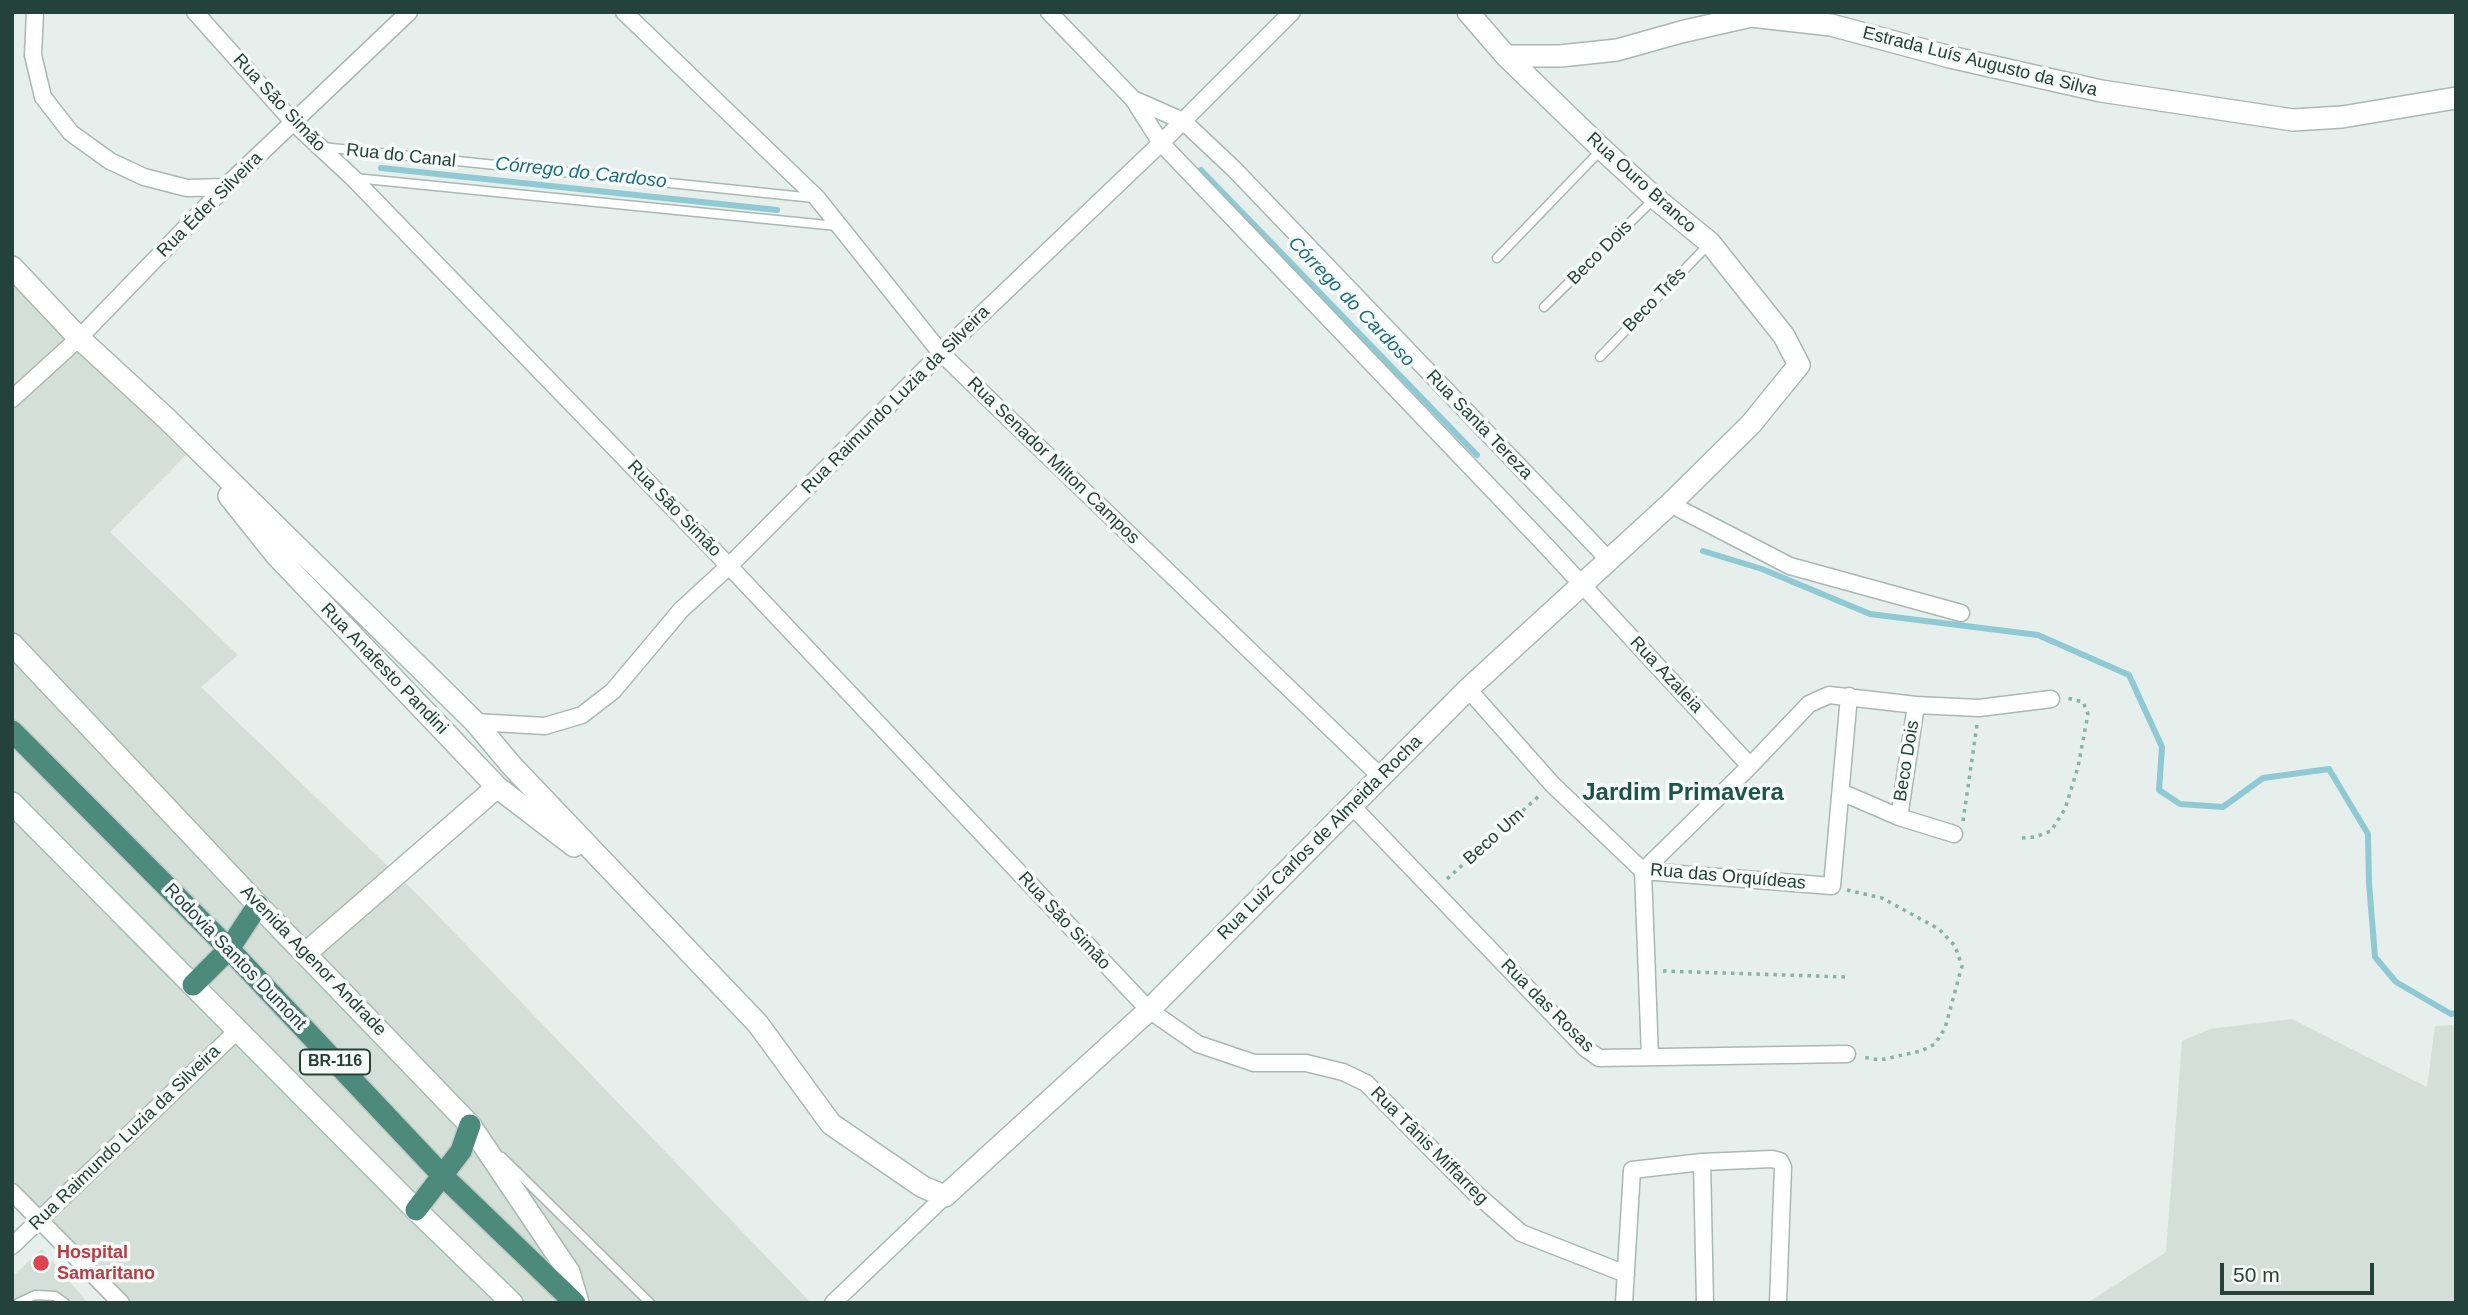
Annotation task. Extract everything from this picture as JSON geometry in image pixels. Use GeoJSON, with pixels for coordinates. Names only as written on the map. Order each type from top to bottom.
{"type":"FeatureCollection","features":[{"type":"Feature","properties":{"kind":"highway","name":"Rodovia Santos Dumont"},"geometry":{"type":"LineString","coordinates":[[12,731],[229,949],[442,1175],[576,1303]]}},
{"type":"Feature","properties":{"kind":"highway"},"geometry":{"type":"LineString","coordinates":[[193,985],[229,949],[258,905]]}},
{"type":"Feature","properties":{"kind":"highway"},"geometry":{"type":"LineString","coordinates":[[416,1210],[461,1151],[470,1125]]}},
{"type":"Feature","properties":{"kind":"street"},"geometry":{"type":"LineString","coordinates":[[35,12],[33,55],[43,97],[71,133],[110,161],[144,177],[187,188],[225,187]]}},
{"type":"Feature","properties":{"kind":"street","name":"Rua São Simão"},"geometry":{"type":"LineString","coordinates":[[195,12],[294,123],[352,177],[729,566],[1149,1010]]}},
{"type":"Feature","properties":{"kind":"street","name":"Rua Éder Silveira"},"geometry":{"type":"LineString","coordinates":[[12,399],[79,338],[225,187],[409,12]]}},
{"type":"Feature","properties":{"kind":"street","name":"Rua Senador Milton Campos"},"geometry":{"type":"LineString","coordinates":[[624,12],[817,198],[941,353],[1380,776]]}},
{"type":"Feature","properties":{"kind":"street","name":"Rua Santa Tereza"},"geometry":{"type":"LineString","coordinates":[[1049,12],[1133,99],[1161,144],[1581,584]]}},
{"type":"Feature","properties":{"kind":"street","name":"Rua Raimundo Luzia da Silveira"},"geometry":{"type":"LineString","coordinates":[[475,722],[545,726],[582,715],[613,691],[681,610],[729,566],[941,353],[1161,144],[1292,12]]}},
{"type":"Feature","properties":{"kind":"street","name":"Rua Ouro Branco"},"geometry":{"type":"LineString","coordinates":[[1468,12],[1506,56],[1602,149],[1655,198],[1710,243],[1784,336],[1799,365]]}},
{"type":"Feature","properties":{"kind":"street","name":"Estrada Luís Augusto da Silva"},"geometry":{"type":"LineString","coordinates":[[1506,56],[1560,56],[1617,50],[1751,16],[1831,25],[1950,57],[2101,91],[2293,120],[2354,116],[2456,98]]}},
{"type":"Feature","properties":{"kind":"street","name":"Rua Santa Tereza"},"geometry":{"type":"LineString","coordinates":[[1133,99],[1183,121],[1234,169],[1608,559]]}},
{"type":"Feature","properties":{"kind":"street","name":"Rua Anafesto Pandini"},"geometry":{"type":"LineString","coordinates":[[12,267],[79,338],[166,418],[475,722],[512,766],[758,1024],[831,1124],[923,1187],[945,1196]]}},
{"type":"Feature","properties":{"kind":"street","name":"Rua Luiz Carlos de Almeida Rocha"},"geometry":{"type":"LineString","coordinates":[[833,1303],[945,1196],[1149,1010],[1468,689],[1670,504],[1751,424],[1799,365]]}},
{"type":"Feature","properties":{"kind":"street","name":"Rua Anafesto Pandini"},"geometry":{"type":"LineString","coordinates":[[166,418],[276,555],[497,787],[631,890]]}},
{"type":"Feature","properties":{"kind":"street"},"geometry":{"type":"LineString","coordinates":[[1670,504],[1790,566],[1961,613]]}},
{"type":"Feature","properties":{"kind":"street","name":"Rua Azaleia"},"geometry":{"type":"LineString","coordinates":[[1581,584],[1750,766]]}},
{"type":"Feature","properties":{"kind":"street","name":"Avenida Agenor Andrade"},"geometry":{"type":"LineString","coordinates":[[12,644],[470,1125],[569,1272],[576,1303]]}},
{"type":"Feature","properties":{"kind":"street","name":"Rua das Orquídeas"},"geometry":{"type":"LineString","coordinates":[[1468,689],[1552,783],[1643,871],[1832,886],[1849,696]]}},
{"type":"Feature","properties":{"kind":"street"},"geometry":{"type":"LineString","coordinates":[[1650,1057],[1643,871],[1810,704],[1829,695],[1916,705],[1979,708],[2051,699]]}},
{"type":"Feature","properties":{"kind":"street","name":"Beco Dois"},"geometry":{"type":"LineString","coordinates":[[1899,817],[1916,705]]}},
{"type":"Feature","properties":{"kind":"street"},"geometry":{"type":"LineString","coordinates":[[306,953],[497,787]]}},
{"type":"Feature","properties":{"kind":"street"},"geometry":{"type":"LineString","coordinates":[[1842,792],[1899,817],[1954,834]]}},
{"type":"Feature","properties":{"kind":"street"},"geometry":{"type":"LineString","coordinates":[[12,803],[416,1210],[512,1303]]}},
{"type":"Feature","properties":{"kind":"street","name":"Rua das Rosas"},"geometry":{"type":"LineString","coordinates":[[1352,806],[1584,1048],[1599,1058],[1847,1054]]}},
{"type":"Feature","properties":{"kind":"street","name":"Rua Tânis Miffarreg"},"geometry":{"type":"LineString","coordinates":[[1149,1010],[1198,1044],[1254,1063],[1306,1063],[1343,1072],[1366,1083],[1474,1192],[1521,1233],[1623,1292]]}},
{"type":"Feature","properties":{"kind":"street","name":"Rua Raimundo Luzia da Silveira"},"geometry":{"type":"LineString","coordinates":[[12,1246],[238,1030]]}},
{"type":"Feature","properties":{"kind":"street"},"geometry":{"type":"LineString","coordinates":[[1623,1292],[1632,1170],[1702,1162],[1772,1159],[1780,1161],[1783,1167],[1778,1303]]}},
{"type":"Feature","properties":{"kind":"street"},"geometry":{"type":"LineString","coordinates":[[1702,1162],[1705,1303]]}},
{"type":"Feature","properties":{"kind":"street"},"geometry":{"type":"LineString","coordinates":[[12,1192],[121,1303]]}},
{"type":"Feature","properties":{"kind":"lane","name":"Rua do Canal"},"geometry":{"type":"LineString","coordinates":[[320,147],[817,198]]}},
{"type":"Feature","properties":{"kind":"lane"},"geometry":{"type":"LineString","coordinates":[[1497,258],[1602,149]]}},
{"type":"Feature","properties":{"kind":"lane","name":"Rua do Canal"},"geometry":{"type":"LineString","coordinates":[[352,177],[841,226]]}},
{"type":"Feature","properties":{"kind":"lane","name":"Beco Dois"},"geometry":{"type":"LineString","coordinates":[[1544,307],[1655,198]]}},
{"type":"Feature","properties":{"kind":"lane","name":"Beco Três"},"geometry":{"type":"LineString","coordinates":[[1600,357],[1710,243]]}},
{"type":"Feature","properties":{"kind":"lane"},"geometry":{"type":"LineString","coordinates":[[470,1125],[650,1303]]}},
{"type":"Feature","properties":{"kind":"lane"},"geometry":{"type":"LineString","coordinates":[[18,1303],[35,1295],[55,1296],[65,1303]]}},
{"type":"Feature","properties":{"kind":"path"},"geometry":{"type":"LineString","coordinates":[[2022,838],[2051,831],[2065,809],[2078,767],[2088,714],[2084,702],[2067,698],[2051,699]]}},
{"type":"Feature","properties":{"kind":"path"},"geometry":{"type":"LineString","coordinates":[[1954,834],[1958,832],[1964,819],[1975,738]]}},
{"type":"Feature","properties":{"kind":"path","name":"Beco Um"},"geometry":{"type":"LineString","coordinates":[[1435,890],[1552,783]]}},
{"type":"Feature","properties":{"kind":"path"},"geometry":{"type":"LineString","coordinates":[[1832,886],[1882,898],[1939,929],[1955,946],[1962,966],[1944,1028],[1935,1044],[1920,1051],[1880,1060],[1847,1054]]}},
{"type":"Feature","properties":{"kind":"path"},"geometry":{"type":"LineString","coordinates":[[1647,971],[1847,977]]}},
{"type":"Feature","properties":{"kind":"shaded area"},"geometry":{"type":"Polygon","coordinates":[[[12,263],[191,450],[110,532],[238,655],[201,687],[419,896],[811,1303],[122,1303],[12,1191],[12,263]]]}},
{"type":"Feature","properties":{"kind":"shaded area"},"geometry":{"type":"Polygon","coordinates":[[[2292,1019],[2427,1087],[2435,1026],[2456,1025],[2456,1303],[2087,1303],[2166,1252],[2182,1041],[2210,1029],[2292,1019]]]}},
{"type":"Feature","properties":{"kind":"shaded area","name":"Hospital Samaritano"},"geometry":{"type":"Polygon","coordinates":[[[42,1249],[88,1303],[12,1303],[12,1277],[42,1249]]]}},
{"type":"Feature","properties":{"kind":"waterway","name":"Córrego do Cardoso"},"geometry":{"type":"LineString","coordinates":[[381,168],[777,210]]}},
{"type":"Feature","properties":{"kind":"waterway","name":"Córrego do Cardoso"},"geometry":{"type":"LineString","coordinates":[[1201,170],[1477,455]]}},
{"type":"Feature","properties":{"kind":"waterway","name":"Córrego do Cardoso"},"geometry":{"type":"LineString","coordinates":[[1703,551],[1762,569],[1870,614],[2038,635],[2129,675],[2162,747],[2159,790],[2180,804],[2223,807],[2263,778],[2329,769],[2368,834],[2375,957],[2396,982],[2451,1014],[2456,1013]]}},
{"type":"Feature","properties":{"kind":"place","name":"Hospital Samaritano"},"geometry":{"type":"Point","coordinates":[41,1263]}},
{"type":"Feature","properties":{"kind":"district","name":"Jardim Primavera"},"geometry":{"type":"Point","coordinates":[1683,793]}}]}
